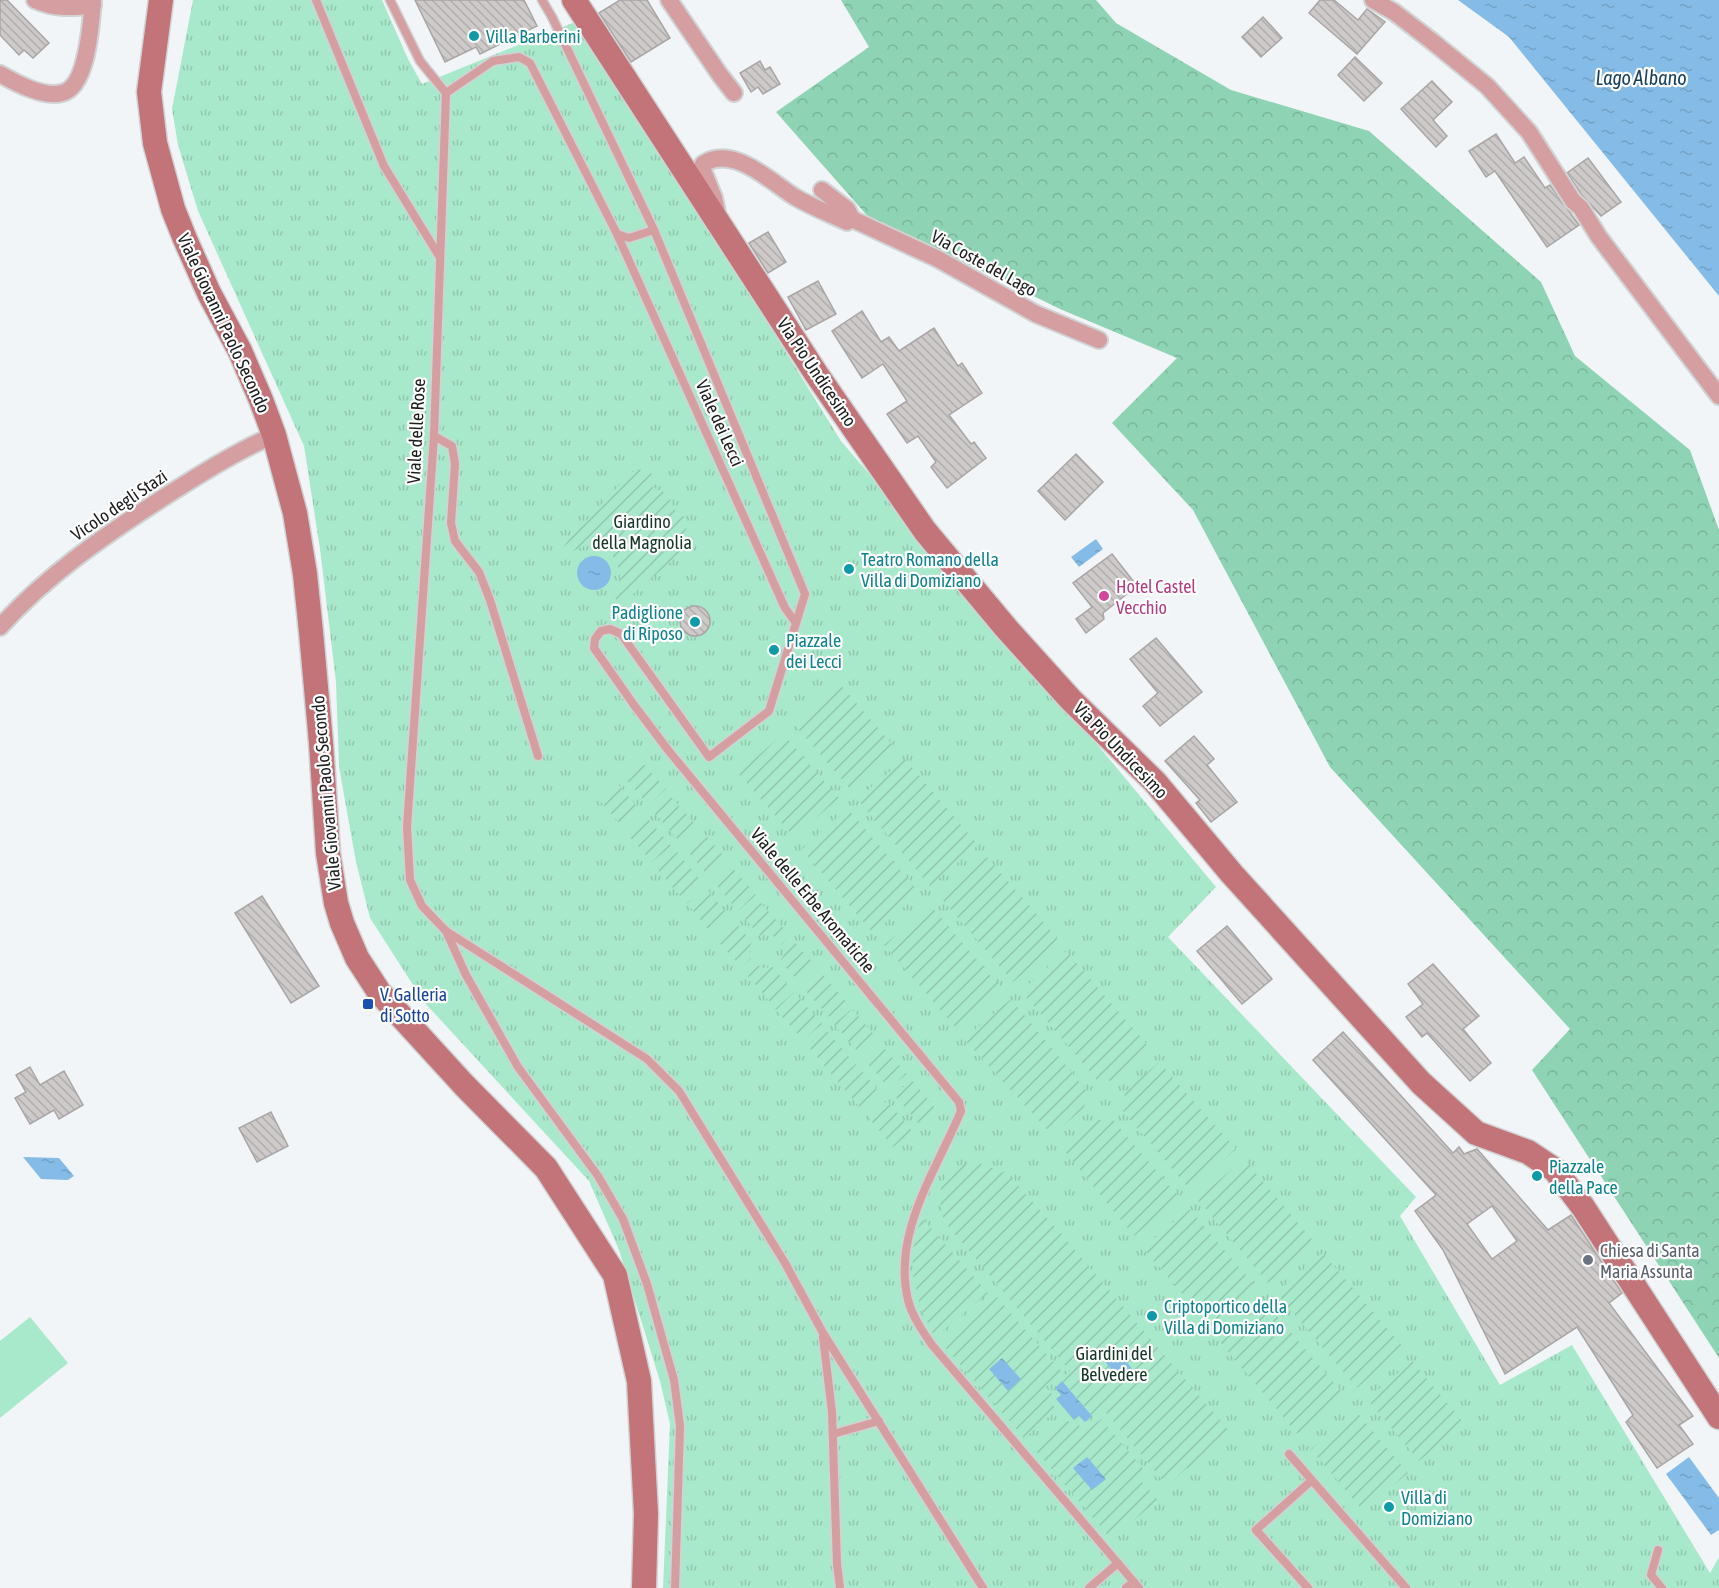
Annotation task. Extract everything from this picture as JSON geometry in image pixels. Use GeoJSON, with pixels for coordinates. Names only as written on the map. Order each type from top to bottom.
{"type":"FeatureCollection","features":[{"type":"Feature","properties":{"kind":"street"},"geometry":{"type":"LineString","coordinates":[[0,74],[44,92],[59,94],[71,88],[78,79],[85,57],[93,2],[66,8],[50,6],[35,0]]}},
{"type":"Feature","properties":{"kind":"street","name":"Viale Giovanni Paolo Secondo"},"geometry":{"type":"LineString","coordinates":[[161,0],[149,92],[158,157],[173,209],[185,239],[209,293],[243,358],[274,435],[295,513],[304,564],[321,743],[328,853],[334,893],[342,923],[357,958],[379,992],[464,1085],[546,1167],[615,1275],[639,1381],[646,1514],[644,1588]]}},
{"type":"Feature","properties":{"kind":"street"},"geometry":{"type":"LineString","coordinates":[[669,0],[734,93]]}},
{"type":"Feature","properties":{"kind":"street"},"geometry":{"type":"LineString","coordinates":[[1373,0],[1394,12],[1487,86],[1529,132],[1573,201],[1581,208],[1599,237],[1719,396]]}},
{"type":"Feature","properties":{"kind":"street","name":"Via Pio Undicesimo"},"geometry":{"type":"LineString","coordinates":[[581,10],[817,375],[933,540],[1006,628],[1071,700],[1155,782],[1240,883],[1421,1083],[1476,1133],[1528,1152],[1554,1170],[1583,1207],[1719,1417]]}},
{"type":"Feature","properties":{"kind":"street","name":"Via Coste del Lago"},"geometry":{"type":"LineString","coordinates":[[717,219],[714,198],[702,168],[706,162],[719,159],[748,165],[804,202],[847,222],[852,219]]}},
{"type":"Feature","properties":{"kind":"street","name":"Via Coste del Lago"},"geometry":{"type":"LineString","coordinates":[[822,190],[848,209],[852,219],[938,259],[1036,314],[1099,340]]}},
{"type":"Feature","properties":{"kind":"street","name":"Vicolo degli Stazi"},"geometry":{"type":"LineString","coordinates":[[0,627],[37,589],[89,548],[210,468],[274,435]]}},
{"type":"Feature","properties":{"kind":"lane"},"geometry":{"type":"LineString","coordinates":[[316,0],[384,166],[439,256]]}},
{"type":"Feature","properties":{"kind":"lane"},"geometry":{"type":"LineString","coordinates":[[390,0],[420,61],[446,93]]}},
{"type":"Feature","properties":{"kind":"lane","name":"Viale dei Lecci"},"geometry":{"type":"LineString","coordinates":[[542,0],[654,230],[806,594],[796,623]]}},
{"type":"Feature","properties":{"kind":"lane","name":"Viale dei Lecci"},"geometry":{"type":"LineString","coordinates":[[446,93],[494,61],[519,57],[530,63],[617,234],[785,608],[796,623]]}},
{"type":"Feature","properties":{"kind":"lane","name":"Viale delle Rose"},"geometry":{"type":"LineString","coordinates":[[446,93],[434,436],[407,827],[410,880],[422,906],[446,931]]}},
{"type":"Feature","properties":{"kind":"lane"},"geometry":{"type":"LineString","coordinates":[[617,234],[630,238],[654,230]]}},
{"type":"Feature","properties":{"kind":"lane"},"geometry":{"type":"LineString","coordinates":[[434,436],[452,446],[455,464],[451,523],[455,541],[479,572],[490,600],[538,756]]}},
{"type":"Feature","properties":{"kind":"lane","name":"Viale delle Erbe Aromatiche"},"geometry":{"type":"LineString","coordinates":[[796,623],[769,711],[709,757],[621,634],[610,629],[601,631],[595,639],[594,648],[668,750],[959,1102],[961,1111],[920,1199],[911,1229],[905,1253],[908,1301],[932,1346],[1118,1563]]}},
{"type":"Feature","properties":{"kind":"lane"},"geometry":{"type":"LineString","coordinates":[[446,931],[647,1059],[678,1091],[785,1263],[823,1333],[983,1588]]}},
{"type":"Feature","properties":{"kind":"lane"},"geometry":{"type":"LineString","coordinates":[[446,931],[466,975],[518,1067],[598,1176],[623,1219],[647,1284],[674,1380],[680,1426],[675,1588]]}},
{"type":"Feature","properties":{"kind":"lane"},"geometry":{"type":"LineString","coordinates":[[823,1333],[833,1434],[837,1564],[840,1588]]}},
{"type":"Feature","properties":{"kind":"lane"},"geometry":{"type":"LineString","coordinates":[[833,1434],[879,1421]]}},
{"type":"Feature","properties":{"kind":"lane"},"geometry":{"type":"LineString","coordinates":[[1289,1454],[1406,1588]]}},
{"type":"Feature","properties":{"kind":"lane"},"geometry":{"type":"LineString","coordinates":[[1308,1588],[1256,1530],[1311,1481]]}},
{"type":"Feature","properties":{"kind":"lane"},"geometry":{"type":"LineString","coordinates":[[1658,1550],[1651,1575],[1662,1588]]}},
{"type":"Feature","properties":{"kind":"lane"},"geometry":{"type":"LineString","coordinates":[[1089,1588],[1118,1563],[1136,1585],[1126,1588]]}},
{"type":"Feature","properties":{"kind":"green space"},"geometry":{"type":"Polygon","coordinates":[[[193,0],[382,0],[408,59],[422,84],[580,20],[841,441],[1216,887],[1168,937],[1416,1197],[1400,1216],[1500,1385],[1572,1345],[1710,1573],[1719,1557],[1719,1588],[663,1588],[670,1424],[660,1381],[619,1250],[589,1181],[424,1002],[370,918],[356,862],[339,767],[336,682],[320,549],[304,446],[198,211],[178,145],[172,109],[193,0]]]}},
{"type":"Feature","properties":{"kind":"green space"},"geometry":{"type":"Polygon","coordinates":[[[841,0],[1096,0],[1116,23],[1231,90],[1369,131],[1541,282],[1575,356],[1690,450],[1719,530],[1719,1358],[1532,1070],[1570,1029],[1330,767],[1193,510],[1112,423],[1177,358],[1060,309],[871,220],[776,112],[869,47],[841,0]]]}},
{"type":"Feature","properties":{"kind":"green space","name":"Giardino della Magnolia"},"geometry":{"type":"Polygon","coordinates":[[[638,469],[651,472],[652,487],[668,494],[675,510],[685,517],[683,521],[686,527],[685,536],[692,537],[694,542],[622,603],[614,598],[620,575],[617,563],[610,553],[594,545],[583,546],[569,553],[563,548],[631,473],[638,469]]]}},
{"type":"Feature","properties":{"kind":"green space"},"geometry":{"type":"Polygon","coordinates":[[[841,685],[897,750],[850,789],[795,725],[841,685]]]}},
{"type":"Feature","properties":{"kind":"green space"},"geometry":{"type":"Polygon","coordinates":[[[783,734],[839,798],[794,837],[738,773],[783,734]]]}},
{"type":"Feature","properties":{"kind":"green space"},"geometry":{"type":"Polygon","coordinates":[[[905,759],[978,845],[930,886],[857,799],[905,759]]]}},
{"type":"Feature","properties":{"kind":"green space"},"geometry":{"type":"Polygon","coordinates":[[[642,762],[666,789],[648,805],[624,777],[642,762]]]}},
{"type":"Feature","properties":{"kind":"green space"},"geometry":{"type":"Polygon","coordinates":[[[617,783],[640,810],[622,826],[598,799],[617,783]]]}},
{"type":"Feature","properties":{"kind":"green space"},"geometry":{"type":"Polygon","coordinates":[[[670,796],[696,825],[678,840],[653,811],[670,796]]]}},
{"type":"Feature","properties":{"kind":"green space"},"geometry":{"type":"Polygon","coordinates":[[[848,809],[920,893],[873,933],[801,849],[848,809]]]}},
{"type":"Feature","properties":{"kind":"green space"},"geometry":{"type":"Polygon","coordinates":[[[646,816],[671,846],[652,862],[626,833],[646,816]]]}},
{"type":"Feature","properties":{"kind":"green space"},"geometry":{"type":"Polygon","coordinates":[[[702,831],[727,860],[708,876],[684,847],[702,831]]]}},
{"type":"Feature","properties":{"kind":"green space"},"geometry":{"type":"Polygon","coordinates":[[[677,852],[701,881],[682,898],[657,869],[677,852]]]}},
{"type":"Feature","properties":{"kind":"green space"},"geometry":{"type":"Polygon","coordinates":[[[987,857],[1060,941],[1013,982],[940,897],[987,857]]]}},
{"type":"Feature","properties":{"kind":"green space"},"geometry":{"type":"Polygon","coordinates":[[[731,866],[756,895],[738,911],[713,881],[731,866]]]}},
{"type":"Feature","properties":{"kind":"green space"},"geometry":{"type":"Polygon","coordinates":[[[706,888],[730,917],[711,933],[687,903],[706,888]]]}},
{"type":"Feature","properties":{"kind":"green space"},"geometry":{"type":"Polygon","coordinates":[[[760,902],[785,930],[776,938],[770,934],[760,936],[743,916],[760,902]]]}},
{"type":"Feature","properties":{"kind":"green space"},"geometry":{"type":"Polygon","coordinates":[[[931,906],[1003,990],[957,1029],[884,945],[931,906]]]}},
{"type":"Feature","properties":{"kind":"green space"},"geometry":{"type":"Polygon","coordinates":[[[736,923],[752,942],[749,948],[751,959],[741,967],[716,939],[736,923]]]}},
{"type":"Feature","properties":{"kind":"green space"},"geometry":{"type":"Polygon","coordinates":[[[790,937],[815,965],[797,980],[780,961],[784,955],[781,944],[790,937]]]}},
{"type":"Feature","properties":{"kind":"green space"},"geometry":{"type":"Polygon","coordinates":[[[1066,951],[1152,1050],[1115,1081],[1097,1080],[1021,991],[1066,951]]]}},
{"type":"Feature","properties":{"kind":"green space"},"geometry":{"type":"Polygon","coordinates":[[[756,965],[763,968],[773,967],[790,987],[770,1002],[746,974],[756,965]]]}},
{"type":"Feature","properties":{"kind":"green space"},"geometry":{"type":"Polygon","coordinates":[[[820,971],[846,1002],[829,1017],[802,987],[820,971]]]}},
{"type":"Feature","properties":{"kind":"green space"},"geometry":{"type":"Polygon","coordinates":[[[794,992],[822,1024],[803,1040],[775,1009],[794,992]]]}},
{"type":"Feature","properties":{"kind":"green space"},"geometry":{"type":"Polygon","coordinates":[[[1011,999],[1087,1091],[1084,1108],[1052,1135],[964,1039],[1011,999]]]}},
{"type":"Feature","properties":{"kind":"green space"},"geometry":{"type":"Polygon","coordinates":[[[852,1009],[876,1037],[858,1052],[834,1024],[852,1009]]]}},
{"type":"Feature","properties":{"kind":"green space"},"geometry":{"type":"Polygon","coordinates":[[[826,1030],[850,1058],[832,1075],[808,1046],[826,1030]]]}},
{"type":"Feature","properties":{"kind":"green space"},"geometry":{"type":"Polygon","coordinates":[[[880,1043],[907,1074],[889,1088],[863,1058],[880,1043]]]}},
{"type":"Feature","properties":{"kind":"green space"},"geometry":{"type":"Polygon","coordinates":[[[1159,1062],[1236,1149],[1190,1190],[1122,1110],[1125,1092],[1159,1062]]]}},
{"type":"Feature","properties":{"kind":"green space"},"geometry":{"type":"Polygon","coordinates":[[[856,1064],[882,1095],[863,1111],[836,1080],[856,1064]]]}},
{"type":"Feature","properties":{"kind":"green space"},"geometry":{"type":"Polygon","coordinates":[[[912,1080],[937,1110],[920,1125],[894,1095],[912,1080]]]}},
{"type":"Feature","properties":{"kind":"green space"},"geometry":{"type":"Polygon","coordinates":[[[887,1101],[912,1131],[893,1147],[868,1117],[887,1101]]]}},
{"type":"Feature","properties":{"kind":"green space"},"geometry":{"type":"Polygon","coordinates":[[[1093,1120],[1113,1120],[1180,1198],[1134,1236],[1061,1147],[1093,1120]]]}},
{"type":"Feature","properties":{"kind":"green space"},"geometry":{"type":"Polygon","coordinates":[[[1244,1159],[1315,1243],[1268,1283],[1197,1199],[1244,1159]]]}},
{"type":"Feature","properties":{"kind":"green space","name":"Giardini del Belvedere"},"geometry":{"type":"Polygon","coordinates":[[[975,1162],[1001,1173],[1005,1171],[1230,1432],[1210,1449],[1212,1452],[1197,1461],[1189,1470],[1187,1468],[1167,1486],[1104,1410],[1094,1418],[1061,1379],[1070,1371],[944,1221],[940,1200],[943,1182],[954,1169],[975,1162]]]}},
{"type":"Feature","properties":{"kind":"green space"},"geometry":{"type":"Polygon","coordinates":[[[1189,1209],[1258,1289],[1212,1329],[1143,1248],[1189,1209]]]}},
{"type":"Feature","properties":{"kind":"green space"},"geometry":{"type":"Polygon","coordinates":[[[922,1218],[988,1293],[935,1337],[922,1309],[914,1279],[913,1249],[922,1218]]]}},
{"type":"Feature","properties":{"kind":"green space"},"geometry":{"type":"Polygon","coordinates":[[[1323,1253],[1404,1348],[1357,1388],[1276,1293],[1323,1253]]]}},
{"type":"Feature","properties":{"kind":"green space"},"geometry":{"type":"Polygon","coordinates":[[[997,1297],[1062,1372],[1045,1386],[1052,1394],[1048,1399],[1057,1410],[1024,1438],[943,1345],[997,1297]]]}},
{"type":"Feature","properties":{"kind":"green space"},"geometry":{"type":"Polygon","coordinates":[[[1266,1303],[1346,1397],[1299,1436],[1220,1342],[1266,1303]]]}},
{"type":"Feature","properties":{"kind":"green space"},"geometry":{"type":"Polygon","coordinates":[[[30,1317],[68,1363],[0,1418],[0,1341],[30,1317]]]}},
{"type":"Feature","properties":{"kind":"green space"},"geometry":{"type":"Polygon","coordinates":[[[1412,1361],[1464,1423],[1419,1461],[1367,1399],[1412,1361]]]}},
{"type":"Feature","properties":{"kind":"green space"},"geometry":{"type":"Polygon","coordinates":[[[1356,1411],[1408,1473],[1363,1511],[1311,1449],[1356,1411]]]}},
{"type":"Feature","properties":{"kind":"green space"},"geometry":{"type":"Polygon","coordinates":[[[1064,1416],[1074,1428],[1078,1424],[1085,1432],[1101,1419],[1147,1473],[1140,1480],[1158,1500],[1111,1539],[1031,1445],[1064,1416]]]}},
{"type":"Feature","properties":{"kind":"water","name":"Lago Albano"},"geometry":{"type":"Polygon","coordinates":[[[1458,0],[1719,0],[1719,296],[1509,37],[1458,0]]]}},
{"type":"Feature","properties":{"kind":"water"},"geometry":{"type":"Polygon","coordinates":[[[1096,539],[1103,549],[1079,567],[1071,557],[1096,539]]]}},
{"type":"Feature","properties":{"kind":"water"},"geometry":{"type":"Polygon","coordinates":[[[594,556],[606,561],[611,573],[606,585],[594,590],[582,585],[577,573],[582,561],[594,556]]]}},
{"type":"Feature","properties":{"kind":"water"},"geometry":{"type":"Polygon","coordinates":[[[23,1157],[59,1158],[74,1176],[68,1180],[41,1179],[23,1157]]]}},
{"type":"Feature","properties":{"kind":"water"},"geometry":{"type":"Polygon","coordinates":[[[1113,1346],[1135,1372],[1123,1383],[1101,1357],[1113,1346]]]}},
{"type":"Feature","properties":{"kind":"water"},"geometry":{"type":"Polygon","coordinates":[[[1002,1358],[1021,1379],[1008,1391],[989,1369],[1002,1358]]]}},
{"type":"Feature","properties":{"kind":"water"},"geometry":{"type":"Polygon","coordinates":[[[1062,1381],[1092,1416],[1085,1422],[1079,1416],[1074,1420],[1056,1399],[1061,1395],[1055,1388],[1062,1381]]]}},
{"type":"Feature","properties":{"kind":"water"},"geometry":{"type":"Polygon","coordinates":[[[1087,1457],[1106,1479],[1092,1490],[1073,1468],[1087,1457]]]}},
{"type":"Feature","properties":{"kind":"water"},"geometry":{"type":"Polygon","coordinates":[[[1689,1457],[1719,1498],[1719,1530],[1711,1535],[1666,1474],[1689,1457]]]}},
{"type":"Feature","properties":{"kind":"building"},"geometry":{"type":"Polygon","coordinates":[[[0,0],[7,0],[49,43],[33,58],[24,50],[19,55],[0,35],[0,0]]]}},
{"type":"Feature","properties":{"kind":"building","name":"Villa Barberini"},"geometry":{"type":"Polygon","coordinates":[[[415,0],[524,0],[537,26],[480,54],[476,47],[445,62],[415,0]]]}},
{"type":"Feature","properties":{"kind":"building"},"geometry":{"type":"Polygon","coordinates":[[[620,0],[647,0],[670,38],[631,62],[599,13],[620,0]]]}},
{"type":"Feature","properties":{"kind":"building"},"geometry":{"type":"Polygon","coordinates":[[[1320,0],[1334,0],[1358,20],[1367,9],[1385,22],[1357,54],[1309,13],[1320,0]]]}},
{"type":"Feature","properties":{"kind":"building"},"geometry":{"type":"Polygon","coordinates":[[[1263,17],[1282,38],[1261,57],[1242,37],[1263,17]]]}},
{"type":"Feature","properties":{"kind":"building"},"geometry":{"type":"Polygon","coordinates":[[[1355,57],[1382,83],[1364,101],[1338,75],[1355,57]]]}},
{"type":"Feature","properties":{"kind":"building"},"geometry":{"type":"Polygon","coordinates":[[[760,61],[765,70],[770,67],[780,84],[763,94],[758,87],[751,92],[740,73],[760,61]]]}},
{"type":"Feature","properties":{"kind":"building"},"geometry":{"type":"Polygon","coordinates":[[[1432,81],[1452,102],[1433,120],[1447,136],[1436,147],[1401,109],[1432,81]]]}},
{"type":"Feature","properties":{"kind":"building"},"geometry":{"type":"Polygon","coordinates":[[[1496,134],[1515,163],[1524,157],[1545,188],[1550,185],[1579,225],[1547,247],[1495,171],[1486,177],[1469,151],[1496,134]]]}},
{"type":"Feature","properties":{"kind":"building"},"geometry":{"type":"Polygon","coordinates":[[[1588,158],[1621,202],[1601,216],[1581,194],[1567,173],[1588,158]]]}},
{"type":"Feature","properties":{"kind":"building"},"geometry":{"type":"Polygon","coordinates":[[[768,232],[786,262],[768,273],[749,243],[768,232]]]}},
{"type":"Feature","properties":{"kind":"building"},"geometry":{"type":"Polygon","coordinates":[[[818,281],[836,314],[806,330],[788,297],[818,281]]]}},
{"type":"Feature","properties":{"kind":"building"},"geometry":{"type":"Polygon","coordinates":[[[862,311],[881,342],[889,337],[899,351],[934,328],[958,366],[962,363],[982,393],[949,415],[971,444],[974,442],[986,458],[947,488],[931,467],[936,462],[918,436],[907,443],[887,414],[907,401],[883,364],[862,378],[832,331],[862,311]]]}},
{"type":"Feature","properties":{"kind":"building"},"geometry":{"type":"Polygon","coordinates":[[[1076,454],[1103,482],[1065,520],[1038,491],[1076,454]]]}},
{"type":"Feature","properties":{"kind":"building","name":"Hotel Castel Vecchio"},"geometry":{"type":"Polygon","coordinates":[[[1112,554],[1137,586],[1103,613],[1104,619],[1086,633],[1076,619],[1092,607],[1073,583],[1112,554]]]}},
{"type":"Feature","properties":{"kind":"building","name":"Padiglione di Riposo"},"geometry":{"type":"Polygon","coordinates":[[[695,606],[706,610],[710,621],[706,632],[695,636],[684,632],[680,621],[684,610],[695,606]]]}},
{"type":"Feature","properties":{"kind":"building"},"geometry":{"type":"Polygon","coordinates":[[[1156,638],[1202,692],[1160,726],[1143,706],[1158,693],[1130,659],[1156,638]]]}},
{"type":"Feature","properties":{"kind":"building"},"geometry":{"type":"Polygon","coordinates":[[[1194,736],[1214,759],[1207,765],[1237,802],[1211,822],[1196,803],[1200,800],[1165,761],[1194,736]]]}},
{"type":"Feature","properties":{"kind":"building"},"geometry":{"type":"Polygon","coordinates":[[[262,896],[319,986],[291,1003],[235,913],[262,896]]]}},
{"type":"Feature","properties":{"kind":"building"},"geometry":{"type":"Polygon","coordinates":[[[1227,926],[1272,979],[1242,1004],[1197,951],[1227,926]]]}},
{"type":"Feature","properties":{"kind":"building"},"geometry":{"type":"Polygon","coordinates":[[[1433,964],[1479,1016],[1463,1029],[1491,1063],[1470,1081],[1427,1033],[1422,1037],[1406,1017],[1423,1004],[1408,984],[1433,964]]]}},
{"type":"Feature","properties":{"kind":"building"},"geometry":{"type":"Polygon","coordinates":[[[1343,1032],[1453,1153],[1459,1147],[1464,1154],[1477,1149],[1548,1230],[1571,1215],[1622,1293],[1609,1303],[1693,1416],[1679,1425],[1693,1444],[1657,1468],[1626,1422],[1633,1415],[1577,1327],[1505,1374],[1443,1250],[1415,1211],[1436,1195],[1313,1060],[1343,1032]],[[1492,1206],[1467,1224],[1492,1259],[1517,1241],[1492,1206]]]}},
{"type":"Feature","properties":{"kind":"building"},"geometry":{"type":"Polygon","coordinates":[[[30,1067],[40,1085],[64,1071],[83,1105],[59,1119],[54,1110],[30,1124],[15,1098],[26,1092],[16,1075],[30,1067]]]}},
{"type":"Feature","properties":{"kind":"building"},"geometry":{"type":"Polygon","coordinates":[[[271,1112],[288,1146],[257,1162],[239,1128],[271,1112]]]}},
{"type":"Feature","properties":{"kind":"place","name":"Villa Barberini"},"geometry":{"type":"Point","coordinates":[474,36]}},
{"type":"Feature","properties":{"kind":"place","name":"Teatro Romano della Villa di Domiziano"},"geometry":{"type":"Point","coordinates":[849,569]}},
{"type":"Feature","properties":{"kind":"place","name":"Hotel Castel Vecchio"},"geometry":{"type":"Point","coordinates":[1104,596]}},
{"type":"Feature","properties":{"kind":"place","name":"Padiglione di Riposo"},"geometry":{"type":"Point","coordinates":[695,622]}},
{"type":"Feature","properties":{"kind":"place","name":"Piazzale dei Lecci"},"geometry":{"type":"Point","coordinates":[774,650]}},
{"type":"Feature","properties":{"kind":"place","name":"V. Galleria di Sotto"},"geometry":{"type":"Point","coordinates":[368,1004]}},
{"type":"Feature","properties":{"kind":"place","name":"Piazzale della Pace"},"geometry":{"type":"Point","coordinates":[1537,1176]}},
{"type":"Feature","properties":{"kind":"place","name":"Chiesa di Santa Maria Assunta"},"geometry":{"type":"Point","coordinates":[1588,1260]}},
{"type":"Feature","properties":{"kind":"place","name":"Criptoportico della Villa di Domiziano"},"geometry":{"type":"Point","coordinates":[1152,1316]}},
{"type":"Feature","properties":{"kind":"place","name":"Villa di Domiziano"},"geometry":{"type":"Point","coordinates":[1389,1507]}}]}
